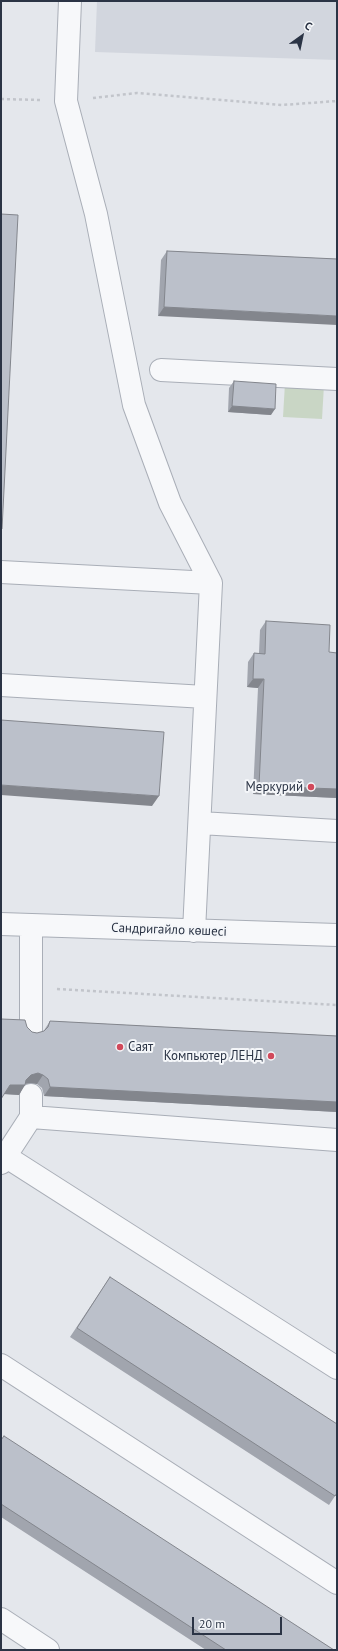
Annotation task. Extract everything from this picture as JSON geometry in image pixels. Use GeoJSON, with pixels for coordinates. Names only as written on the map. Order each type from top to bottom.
{"type":"FeatureCollection","features":[{"type":"Feature","properties":{"kind":"street"},"geometry":{"type":"LineString","coordinates":[[70,1],[66,101],[96,214],[134,405],[170,503],[211,583],[194,931]]}},
{"type":"Feature","properties":{"kind":"street"},"geometry":{"type":"LineString","coordinates":[[161,370],[337,379]]}},
{"type":"Feature","properties":{"kind":"street"},"geometry":{"type":"LineString","coordinates":[[1,572],[211,583]]}},
{"type":"Feature","properties":{"kind":"street"},"geometry":{"type":"LineString","coordinates":[[1,685],[205,697]]}},
{"type":"Feature","properties":{"kind":"street"},"geometry":{"type":"LineString","coordinates":[[200,823],[337,831]]}},
{"type":"Feature","properties":{"kind":"street","name":"Сандригайло көшесі"},"geometry":{"type":"LineString","coordinates":[[1,924],[337,935]]}},
{"type":"Feature","properties":{"kind":"street"},"geometry":{"type":"LineString","coordinates":[[31,925],[31,1030]]}},
{"type":"Feature","properties":{"kind":"street"},"geometry":{"type":"LineString","coordinates":[[31,1095],[31,1117],[3,1160],[337,1368]]}},
{"type":"Feature","properties":{"kind":"street"},"geometry":{"type":"LineString","coordinates":[[31,1117],[337,1140]]}},
{"type":"Feature","properties":{"kind":"street"},"geometry":{"type":"LineString","coordinates":[[1,1365],[337,1583]]}},
{"type":"Feature","properties":{"kind":"street"},"geometry":{"type":"LineString","coordinates":[[1,1618],[48,1650]]}},
{"type":"Feature","properties":{"kind":"path"},"geometry":{"type":"LineString","coordinates":[[1,99],[66,101],[137,93],[282,105],[337,101]]}},
{"type":"Feature","properties":{"kind":"path"},"geometry":{"type":"LineString","coordinates":[[31,988],[337,1005]]}},
{"type":"Feature","properties":{"kind":"shaded area"},"geometry":{"type":"Polygon","coordinates":[[[97,1],[337,1],[337,60],[95,52],[97,1]]]}},
{"type":"Feature","properties":{"kind":"green space"},"geometry":{"type":"Polygon","coordinates":[[[285,383],[324,385],[322,419],[283,417],[285,383]]]}},
{"type":"Feature","properties":{"kind":"building"},"geometry":{"type":"Polygon","coordinates":[[[1,214],[18,215],[2,529],[1,529],[1,214]]]}},
{"type":"Feature","properties":{"kind":"building"},"geometry":{"type":"Polygon","coordinates":[[[167,251],[337,259],[337,316],[164,307],[167,251]]]}},
{"type":"Feature","properties":{"kind":"building"},"geometry":{"type":"Polygon","coordinates":[[[234,381],[276,384],[275,409],[232,406],[234,381]]]}},
{"type":"Feature","properties":{"kind":"building"},"geometry":{"type":"Polygon","coordinates":[[[266,621],[330,625],[329,652],[337,653],[337,789],[259,786],[264,679],[253,679],[254,653],[265,654],[266,621]]]}},
{"type":"Feature","properties":{"kind":"building"},"geometry":{"type":"Polygon","coordinates":[[[1,720],[164,732],[159,796],[1,785],[1,720]]]}},
{"type":"Feature","properties":{"kind":"building"},"geometry":{"type":"Polygon","coordinates":[[[1,1019],[25,1020],[27,1027],[32,1032],[37,1033],[44,1031],[48,1027],[50,1021],[337,1036],[337,1102],[50,1087],[48,1079],[38,1073],[31,1075],[26,1080],[25,1085],[10,1085],[1,1099],[1,1019]]]}},
{"type":"Feature","properties":{"kind":"building"},"geometry":{"type":"Polygon","coordinates":[[[110,1277],[337,1424],[337,1493],[335,1496],[77,1328],[110,1277]]]}},
{"type":"Feature","properties":{"kind":"building"},"geometry":{"type":"Polygon","coordinates":[[[4,1436],[334,1650],[226,1650],[1,1504],[1,1440],[4,1436]]]}},
{"type":"Feature","properties":{"kind":"place","name":"Меркурий"},"geometry":{"type":"Point","coordinates":[311,787]}},
{"type":"Feature","properties":{"kind":"place","name":"Саят"},"geometry":{"type":"Point","coordinates":[120,1047]}},
{"type":"Feature","properties":{"kind":"place","name":"Компьютер ЛЕНД"},"geometry":{"type":"Point","coordinates":[271,1056]}}]}
